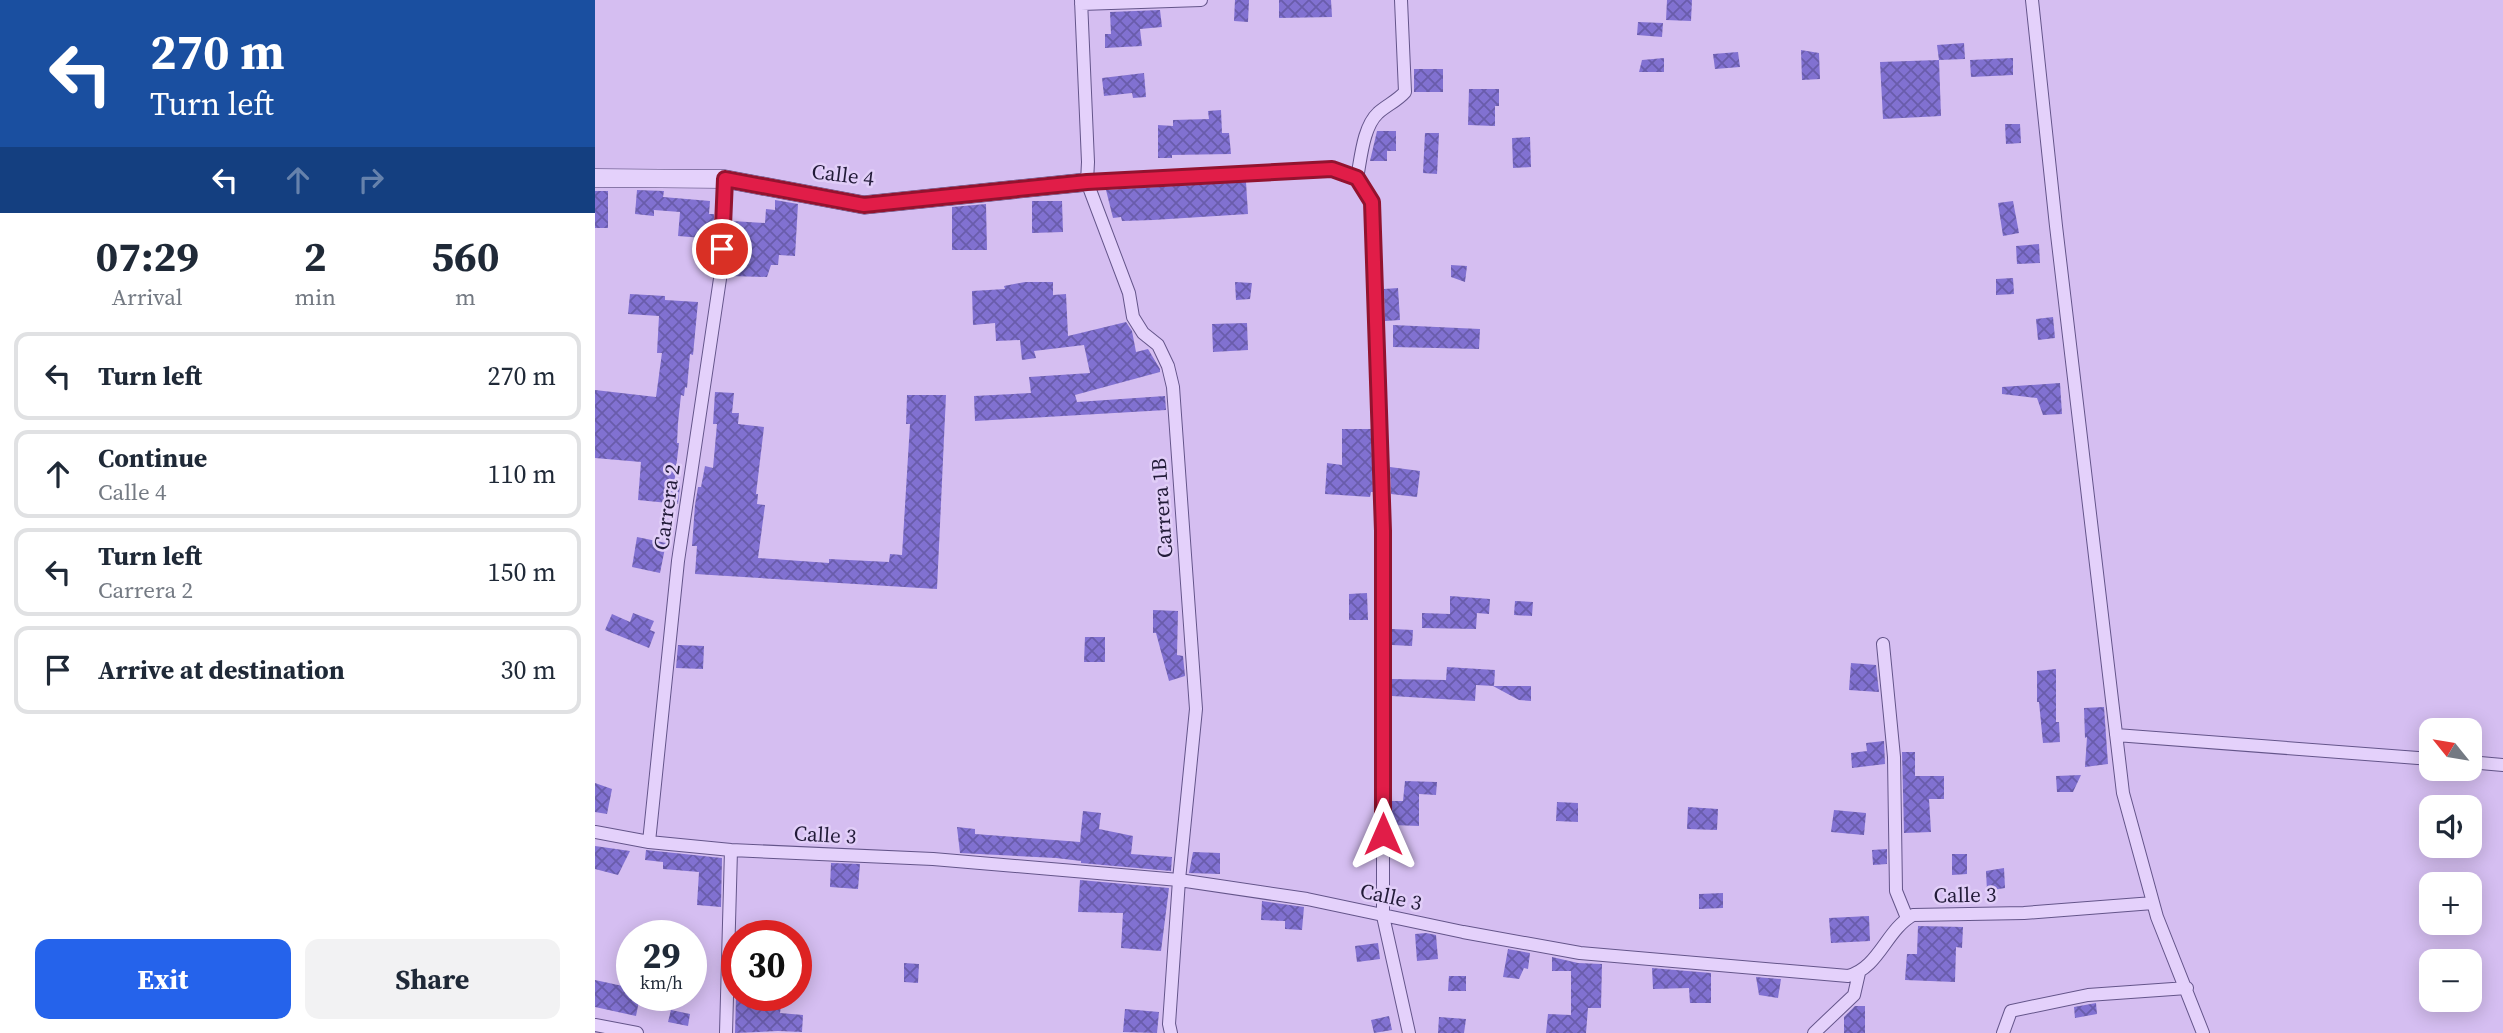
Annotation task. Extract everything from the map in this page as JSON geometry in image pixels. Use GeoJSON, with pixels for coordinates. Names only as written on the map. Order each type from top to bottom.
{"type":"FeatureCollection","features":[{"type":"Feature","properties":{"kind":"street"},"geometry":{"type":"LineString","coordinates":[[1081,2],[1201,0]]}},
{"type":"Feature","properties":{"kind":"street"},"geometry":{"type":"LineString","coordinates":[[1357,178],[1369,127],[1377,114],[1405,92],[1401,0]]}},
{"type":"Feature","properties":{"kind":"street"},"geometry":{"type":"LineString","coordinates":[[2032,0],[2123,793],[2153,903],[2203,1033]]}},
{"type":"Feature","properties":{"kind":"street","name":"Carrera 1B"},"geometry":{"type":"LineString","coordinates":[[1081,2],[1087,182],[1129,293],[1133,317],[1143,333],[1158,345],[1168,366],[1173,387],[1196,709],[1179,880],[1169,1024],[1171,1033]]}},
{"type":"Feature","properties":{"kind":"street"},"geometry":{"type":"LineString","coordinates":[[1087,182],[1332,169],[1357,178],[1372,202],[1383,531],[1383,916],[1409,1033]]}},
{"type":"Feature","properties":{"kind":"street","name":"Calle 4"},"geometry":{"type":"LineString","coordinates":[[595,178],[725,179],[864,205],[1087,182]]}},
{"type":"Feature","properties":{"kind":"street","name":"Carrera 2"},"geometry":{"type":"LineString","coordinates":[[649,842],[678,561],[721,272],[725,179]]}},
{"type":"Feature","properties":{"kind":"street"},"geometry":{"type":"LineString","coordinates":[[1883,644],[1894,757],[1896,891],[1907,918]]}},
{"type":"Feature","properties":{"kind":"street"},"geometry":{"type":"LineString","coordinates":[[2116,735],[2419,758]]}},
{"type":"Feature","properties":{"kind":"street"},"geometry":{"type":"LineString","coordinates":[[2482,763],[2503,765]]}},
{"type":"Feature","properties":{"kind":"street","name":"Calle 3"},"geometry":{"type":"LineString","coordinates":[[595,832],[649,842],[731,850],[933,859],[1179,880],[1307,899],[1580,953],[1848,976],[1863,971],[1907,918],[1913,915],[2024,913],[2153,903]]}},
{"type":"Feature","properties":{"kind":"street"},"geometry":{"type":"LineString","coordinates":[[726,1033],[731,850]]}},
{"type":"Feature","properties":{"kind":"street"},"geometry":{"type":"LineString","coordinates":[[1814,1033],[1854,995],[1859,973]]}},
{"type":"Feature","properties":{"kind":"street"},"geometry":{"type":"LineString","coordinates":[[2003,1033],[2011,1011],[2088,995],[2187,988]]}},
{"type":"Feature","properties":{"kind":"street"},"geometry":{"type":"LineString","coordinates":[[595,1026],[637,1033]]}},
{"type":"Feature","properties":{"kind":"building"},"geometry":{"type":"Polygon","coordinates":[[[1235,0],[1249,0],[1248,22],[1234,21],[1235,0]]]}},
{"type":"Feature","properties":{"kind":"building"},"geometry":{"type":"Polygon","coordinates":[[[1279,0],[1331,0],[1332,17],[1279,18],[1279,0]]]}},
{"type":"Feature","properties":{"kind":"building"},"geometry":{"type":"Polygon","coordinates":[[[1667,0],[1692,0],[1691,21],[1666,20],[1667,0]]]}},
{"type":"Feature","properties":{"kind":"building"},"geometry":{"type":"Polygon","coordinates":[[[1160,10],[1162,27],[1140,29],[1142,46],[1105,48],[1105,34],[1111,34],[1110,12],[1160,10]]]}},
{"type":"Feature","properties":{"kind":"building"},"geometry":{"type":"Polygon","coordinates":[[[1638,22],[1663,23],[1662,37],[1637,35],[1638,22]]]}},
{"type":"Feature","properties":{"kind":"building"},"geometry":{"type":"Polygon","coordinates":[[[1964,43],[1965,59],[1939,60],[1937,45],[1964,43]]]}},
{"type":"Feature","properties":{"kind":"building"},"geometry":{"type":"Polygon","coordinates":[[[1801,50],[1819,53],[1820,79],[1802,80],[1801,50]]]}},
{"type":"Feature","properties":{"kind":"building"},"geometry":{"type":"Polygon","coordinates":[[[1738,52],[1740,67],[1715,69],[1713,54],[1738,52]]]}},
{"type":"Feature","properties":{"kind":"building"},"geometry":{"type":"Polygon","coordinates":[[[1664,58],[1664,72],[1639,72],[1642,60],[1664,58]]]}},
{"type":"Feature","properties":{"kind":"building"},"geometry":{"type":"Polygon","coordinates":[[[2013,58],[2013,75],[1971,77],[1970,60],[2013,58]]]}},
{"type":"Feature","properties":{"kind":"building"},"geometry":{"type":"Polygon","coordinates":[[[1939,60],[1941,116],[1883,119],[1880,62],[1939,60]]]}},
{"type":"Feature","properties":{"kind":"building"},"geometry":{"type":"Polygon","coordinates":[[[1414,69],[1443,69],[1443,92],[1414,92],[1414,69]]]}},
{"type":"Feature","properties":{"kind":"building"},"geometry":{"type":"Polygon","coordinates":[[[1144,73],[1146,97],[1133,98],[1132,93],[1104,96],[1102,78],[1144,73]]]}},
{"type":"Feature","properties":{"kind":"building"},"geometry":{"type":"Polygon","coordinates":[[[1469,89],[1499,89],[1499,106],[1495,106],[1495,126],[1468,125],[1469,89]]]}},
{"type":"Feature","properties":{"kind":"building"},"geometry":{"type":"Polygon","coordinates":[[[1221,110],[1222,133],[1229,133],[1231,154],[1172,155],[1172,158],[1158,158],[1158,125],[1173,126],[1173,120],[1209,119],[1208,111],[1221,110]]]}},
{"type":"Feature","properties":{"kind":"building"},"geometry":{"type":"Polygon","coordinates":[[[2005,124],[2020,124],[2021,143],[2006,144],[2005,124]]]}},
{"type":"Feature","properties":{"kind":"building"},"geometry":{"type":"Polygon","coordinates":[[[1377,131],[1396,131],[1396,151],[1387,151],[1387,161],[1370,161],[1377,131]]]}},
{"type":"Feature","properties":{"kind":"building"},"geometry":{"type":"Polygon","coordinates":[[[1425,133],[1439,133],[1437,174],[1423,173],[1425,133]]]}},
{"type":"Feature","properties":{"kind":"building"},"geometry":{"type":"Polygon","coordinates":[[[1530,137],[1531,167],[1513,168],[1512,138],[1530,137]]]}},
{"type":"Feature","properties":{"kind":"building"},"geometry":{"type":"Polygon","coordinates":[[[1246,182],[1248,214],[1153,220],[1122,221],[1121,217],[1113,218],[1106,190],[1246,182]]]}},
{"type":"Feature","properties":{"kind":"building"},"geometry":{"type":"Polygon","coordinates":[[[637,190],[664,191],[663,197],[710,201],[709,214],[714,214],[714,239],[678,236],[680,212],[654,210],[654,216],[635,214],[637,190]]]}},
{"type":"Feature","properties":{"kind":"building"},"geometry":{"type":"Polygon","coordinates":[[[595,191],[608,191],[608,228],[595,228],[595,191]]]}},
{"type":"Feature","properties":{"kind":"building"},"geometry":{"type":"Polygon","coordinates":[[[775,200],[798,204],[795,256],[779,255],[778,265],[771,265],[767,277],[729,276],[732,221],[765,223],[766,209],[775,210],[775,200]]]}},
{"type":"Feature","properties":{"kind":"building"},"geometry":{"type":"Polygon","coordinates":[[[1032,201],[1062,201],[1063,232],[1032,233],[1032,201]]]}},
{"type":"Feature","properties":{"kind":"building"},"geometry":{"type":"Polygon","coordinates":[[[2013,201],[2019,233],[2003,236],[1998,203],[2013,201]]]}},
{"type":"Feature","properties":{"kind":"building"},"geometry":{"type":"Polygon","coordinates":[[[986,204],[987,250],[952,250],[952,207],[986,204]]]}},
{"type":"Feature","properties":{"kind":"building"},"geometry":{"type":"Polygon","coordinates":[[[2039,244],[2040,263],[2017,264],[2016,246],[2039,244]]]}},
{"type":"Feature","properties":{"kind":"building"},"geometry":{"type":"Polygon","coordinates":[[[1451,265],[1467,266],[1465,282],[1451,277],[1451,265]]]}},
{"type":"Feature","properties":{"kind":"building"},"geometry":{"type":"Polygon","coordinates":[[[2013,278],[2014,294],[1996,295],[1996,279],[2013,278]]]}},
{"type":"Feature","properties":{"kind":"building"},"geometry":{"type":"Polygon","coordinates":[[[1025,282],[1053,282],[1053,295],[1066,294],[1068,336],[1126,322],[1132,331],[1136,352],[1148,349],[1160,369],[1160,372],[1075,395],[1077,402],[1165,396],[1166,410],[975,421],[974,396],[1031,393],[1029,377],[1090,373],[1084,345],[1034,351],[1036,358],[1022,360],[1020,340],[996,341],[995,323],[973,325],[972,291],[1005,289],[1004,286],[1025,282]]]}},
{"type":"Feature","properties":{"kind":"building"},"geometry":{"type":"Polygon","coordinates":[[[1235,282],[1252,283],[1250,299],[1236,300],[1235,282]]]}},
{"type":"Feature","properties":{"kind":"building"},"geometry":{"type":"Polygon","coordinates":[[[1398,288],[1400,320],[1385,321],[1384,289],[1398,288]]]}},
{"type":"Feature","properties":{"kind":"building"},"geometry":{"type":"Polygon","coordinates":[[[630,294],[665,296],[665,300],[698,302],[693,355],[690,354],[687,388],[685,387],[684,396],[681,395],[678,423],[679,443],[674,485],[680,486],[678,504],[638,500],[641,462],[595,458],[595,390],[656,397],[662,353],[657,353],[659,316],[628,314],[630,294]]]}},
{"type":"Feature","properties":{"kind":"building"},"geometry":{"type":"Polygon","coordinates":[[[2053,317],[2055,338],[2038,340],[2036,319],[2053,317]]]}},
{"type":"Feature","properties":{"kind":"building"},"geometry":{"type":"Polygon","coordinates":[[[1247,323],[1248,350],[1213,352],[1212,324],[1247,323]]]}},
{"type":"Feature","properties":{"kind":"building"},"geometry":{"type":"Polygon","coordinates":[[[1393,325],[1480,329],[1479,349],[1393,347],[1393,325]]]}},
{"type":"Feature","properties":{"kind":"building"},"geometry":{"type":"Polygon","coordinates":[[[2060,383],[2062,414],[2043,415],[2037,398],[2002,394],[2002,387],[2060,383]]]}},
{"type":"Feature","properties":{"kind":"building"},"geometry":{"type":"Polygon","coordinates":[[[715,392],[734,393],[732,413],[739,413],[738,424],[764,427],[756,494],[757,504],[765,505],[758,558],[829,563],[829,559],[889,562],[890,554],[902,555],[910,424],[906,424],[907,395],[946,395],[937,589],[695,574],[697,546],[692,546],[695,505],[705,466],[713,468],[717,424],[713,424],[715,392]]]}},
{"type":"Feature","properties":{"kind":"building"},"geometry":{"type":"Polygon","coordinates":[[[1342,429],[1371,429],[1373,492],[1370,497],[1325,494],[1327,463],[1342,465],[1342,429]]]}},
{"type":"Feature","properties":{"kind":"building"},"geometry":{"type":"Polygon","coordinates":[[[1390,467],[1420,471],[1417,497],[1391,494],[1390,467]]]}},
{"type":"Feature","properties":{"kind":"building"},"geometry":{"type":"Polygon","coordinates":[[[637,537],[666,543],[660,573],[632,567],[637,537]]]}},
{"type":"Feature","properties":{"kind":"building"},"geometry":{"type":"Polygon","coordinates":[[[1367,593],[1368,620],[1349,620],[1349,594],[1367,593]]]}},
{"type":"Feature","properties":{"kind":"building"},"geometry":{"type":"Polygon","coordinates":[[[1450,596],[1490,599],[1489,614],[1477,613],[1476,629],[1422,628],[1422,613],[1450,614],[1450,596]]]}},
{"type":"Feature","properties":{"kind":"building"},"geometry":{"type":"Polygon","coordinates":[[[1515,601],[1533,602],[1532,616],[1514,615],[1515,601]]]}},
{"type":"Feature","properties":{"kind":"building"},"geometry":{"type":"Polygon","coordinates":[[[1153,610],[1178,611],[1177,655],[1183,656],[1185,676],[1169,681],[1156,633],[1153,633],[1153,610]]]}},
{"type":"Feature","properties":{"kind":"building"},"geometry":{"type":"Polygon","coordinates":[[[633,613],[654,621],[650,630],[655,632],[649,648],[605,630],[612,614],[630,622],[633,613]]]}},
{"type":"Feature","properties":{"kind":"building"},"geometry":{"type":"Polygon","coordinates":[[[1392,629],[1413,630],[1412,646],[1392,645],[1392,629]]]}},
{"type":"Feature","properties":{"kind":"building"},"geometry":{"type":"Polygon","coordinates":[[[1085,637],[1105,637],[1105,662],[1084,662],[1085,637]]]}},
{"type":"Feature","properties":{"kind":"building"},"geometry":{"type":"Polygon","coordinates":[[[678,645],[704,646],[703,669],[676,668],[678,645]]]}},
{"type":"Feature","properties":{"kind":"building"},"geometry":{"type":"Polygon","coordinates":[[[1851,663],[1876,665],[1879,692],[1849,690],[1851,663]]]}},
{"type":"Feature","properties":{"kind":"building"},"geometry":{"type":"Polygon","coordinates":[[[1447,667],[1495,670],[1494,686],[1476,685],[1475,701],[1392,696],[1392,679],[1446,680],[1447,667]]]}},
{"type":"Feature","properties":{"kind":"building"},"geometry":{"type":"Polygon","coordinates":[[[2056,669],[2056,722],[2059,722],[2060,742],[2043,743],[2037,702],[2037,671],[2056,669]]]}},
{"type":"Feature","properties":{"kind":"building"},"geometry":{"type":"Polygon","coordinates":[[[1493,686],[1531,686],[1531,701],[1519,700],[1493,686]]]}},
{"type":"Feature","properties":{"kind":"building"},"geometry":{"type":"Polygon","coordinates":[[[2104,707],[2108,764],[2085,767],[2087,737],[2085,738],[2084,708],[2104,707]]]}},
{"type":"Feature","properties":{"kind":"building"},"geometry":{"type":"Polygon","coordinates":[[[1884,741],[1885,764],[1852,768],[1851,753],[1867,751],[1866,743],[1884,741]]]}},
{"type":"Feature","properties":{"kind":"building"},"geometry":{"type":"Polygon","coordinates":[[[1902,752],[1915,752],[1915,776],[1944,776],[1944,799],[1929,799],[1931,832],[1904,833],[1902,752]]]}},
{"type":"Feature","properties":{"kind":"building"},"geometry":{"type":"Polygon","coordinates":[[[2081,775],[2073,792],[2057,792],[2056,776],[2081,775]]]}},
{"type":"Feature","properties":{"kind":"building"},"geometry":{"type":"Polygon","coordinates":[[[1405,781],[1437,782],[1436,795],[1419,794],[1419,826],[1392,825],[1392,801],[1403,801],[1405,781]]]}},
{"type":"Feature","properties":{"kind":"building"},"geometry":{"type":"Polygon","coordinates":[[[595,783],[612,789],[607,814],[595,812],[595,783]]]}},
{"type":"Feature","properties":{"kind":"building"},"geometry":{"type":"Polygon","coordinates":[[[1557,802],[1578,803],[1578,822],[1556,821],[1557,802]]]}},
{"type":"Feature","properties":{"kind":"building"},"geometry":{"type":"Polygon","coordinates":[[[1688,807],[1718,809],[1717,830],[1687,829],[1688,807]]]}},
{"type":"Feature","properties":{"kind":"building"},"geometry":{"type":"Polygon","coordinates":[[[1834,810],[1866,813],[1864,835],[1831,832],[1834,810]]]}},
{"type":"Feature","properties":{"kind":"building"},"geometry":{"type":"Polygon","coordinates":[[[1083,811],[1101,813],[1099,829],[1133,836],[1131,854],[1172,857],[1171,871],[1081,863],[1056,858],[960,853],[957,827],[975,829],[975,834],[1080,842],[1083,811]]]}},
{"type":"Feature","properties":{"kind":"building"},"geometry":{"type":"Polygon","coordinates":[[[595,846],[630,851],[618,875],[595,869],[595,846]]]}},
{"type":"Feature","properties":{"kind":"building"},"geometry":{"type":"Polygon","coordinates":[[[1887,849],[1887,864],[1873,865],[1872,850],[1887,849]]]}},
{"type":"Feature","properties":{"kind":"building"},"geometry":{"type":"Polygon","coordinates":[[[646,850],[722,858],[721,907],[697,905],[699,872],[663,869],[663,862],[645,860],[646,850]]]}},
{"type":"Feature","properties":{"kind":"building"},"geometry":{"type":"Polygon","coordinates":[[[1193,852],[1220,853],[1220,874],[1189,873],[1193,852]]]}},
{"type":"Feature","properties":{"kind":"building"},"geometry":{"type":"Polygon","coordinates":[[[1952,854],[1967,854],[1967,874],[1952,875],[1952,854]]]}},
{"type":"Feature","properties":{"kind":"building"},"geometry":{"type":"Polygon","coordinates":[[[831,863],[860,864],[858,889],[830,887],[831,863]]]}},
{"type":"Feature","properties":{"kind":"building"},"geometry":{"type":"Polygon","coordinates":[[[2004,868],[2005,888],[1987,891],[1986,871],[2004,868]]]}},
{"type":"Feature","properties":{"kind":"building"},"geometry":{"type":"Polygon","coordinates":[[[1080,880],[1169,888],[1161,951],[1121,948],[1123,913],[1078,912],[1080,880]]]}},
{"type":"Feature","properties":{"kind":"building"},"geometry":{"type":"Polygon","coordinates":[[[1723,893],[1723,908],[1699,909],[1699,894],[1723,893]]]}},
{"type":"Feature","properties":{"kind":"building"},"geometry":{"type":"Polygon","coordinates":[[[1262,901],[1304,907],[1302,930],[1285,929],[1285,921],[1261,920],[1262,901]]]}},
{"type":"Feature","properties":{"kind":"building"},"geometry":{"type":"Polygon","coordinates":[[[1869,916],[1870,941],[1831,943],[1829,918],[1869,916]]]}},
{"type":"Feature","properties":{"kind":"building"},"geometry":{"type":"Polygon","coordinates":[[[1918,926],[1963,927],[1962,948],[1956,947],[1955,982],[1905,980],[1907,954],[1917,954],[1918,926]]]}},
{"type":"Feature","properties":{"kind":"building"},"geometry":{"type":"Polygon","coordinates":[[[1415,934],[1436,935],[1438,959],[1417,961],[1415,934]]]}},
{"type":"Feature","properties":{"kind":"building"},"geometry":{"type":"Polygon","coordinates":[[[1378,943],[1380,959],[1357,962],[1355,946],[1378,943]]]}},
{"type":"Feature","properties":{"kind":"building"},"geometry":{"type":"Polygon","coordinates":[[[1508,949],[1530,953],[1528,969],[1524,968],[1519,979],[1503,977],[1508,949]]]}},
{"type":"Feature","properties":{"kind":"building"},"geometry":{"type":"Polygon","coordinates":[[[1552,957],[1578,963],[1602,964],[1601,1008],[1588,1008],[1586,1033],[1546,1033],[1548,1014],[1571,1015],[1571,971],[1552,971],[1552,957]]]}},
{"type":"Feature","properties":{"kind":"building"},"geometry":{"type":"Polygon","coordinates":[[[904,963],[919,964],[918,983],[904,982],[904,963]]]}},
{"type":"Feature","properties":{"kind":"building"},"geometry":{"type":"Polygon","coordinates":[[[1652,968],[1711,973],[1711,1003],[1690,1003],[1689,988],[1653,989],[1652,968]]]}},
{"type":"Feature","properties":{"kind":"building"},"geometry":{"type":"Polygon","coordinates":[[[1449,976],[1466,976],[1466,991],[1448,991],[1449,976]]]}},
{"type":"Feature","properties":{"kind":"building"},"geometry":{"type":"Polygon","coordinates":[[[1756,977],[1781,979],[1778,998],[1759,995],[1756,977]]]}},
{"type":"Feature","properties":{"kind":"building"},"geometry":{"type":"Polygon","coordinates":[[[595,980],[616,985],[616,1011],[637,1011],[636,1016],[595,1007],[595,980]]]}},
{"type":"Feature","properties":{"kind":"building"},"geometry":{"type":"Polygon","coordinates":[[[2096,1003],[2097,1014],[2075,1018],[2074,1007],[2096,1003]]]}},
{"type":"Feature","properties":{"kind":"building"},"geometry":{"type":"Polygon","coordinates":[[[1855,1006],[1865,1006],[1865,1033],[1844,1033],[1844,1017],[1855,1006]]]}},
{"type":"Feature","properties":{"kind":"building"},"geometry":{"type":"Polygon","coordinates":[[[1125,1009],[1159,1012],[1157,1033],[1123,1032],[1125,1009]]]}},
{"type":"Feature","properties":{"kind":"building"},"geometry":{"type":"Polygon","coordinates":[[[671,1011],[690,1014],[688,1026],[668,1022],[671,1011]]]}},
{"type":"Feature","properties":{"kind":"building"},"geometry":{"type":"Polygon","coordinates":[[[736,1011],[780,1011],[803,1015],[802,1032],[735,1033],[736,1011]]]}},
{"type":"Feature","properties":{"kind":"building"},"geometry":{"type":"Polygon","coordinates":[[[1389,1016],[1392,1030],[1374,1033],[1371,1020],[1389,1016]]]}},
{"type":"Feature","properties":{"kind":"building"},"geometry":{"type":"Polygon","coordinates":[[[1439,1017],[1466,1019],[1464,1033],[1438,1033],[1439,1017]]]}},
{"type":"Feature","properties":{"kind":"route"},"geometry":{"type":"LineString","coordinates":[[722,249],[725,179],[864,205],[1087,182],[1332,169],[1357,178],[1372,202],[1383,531],[1383,834]]}}]}
